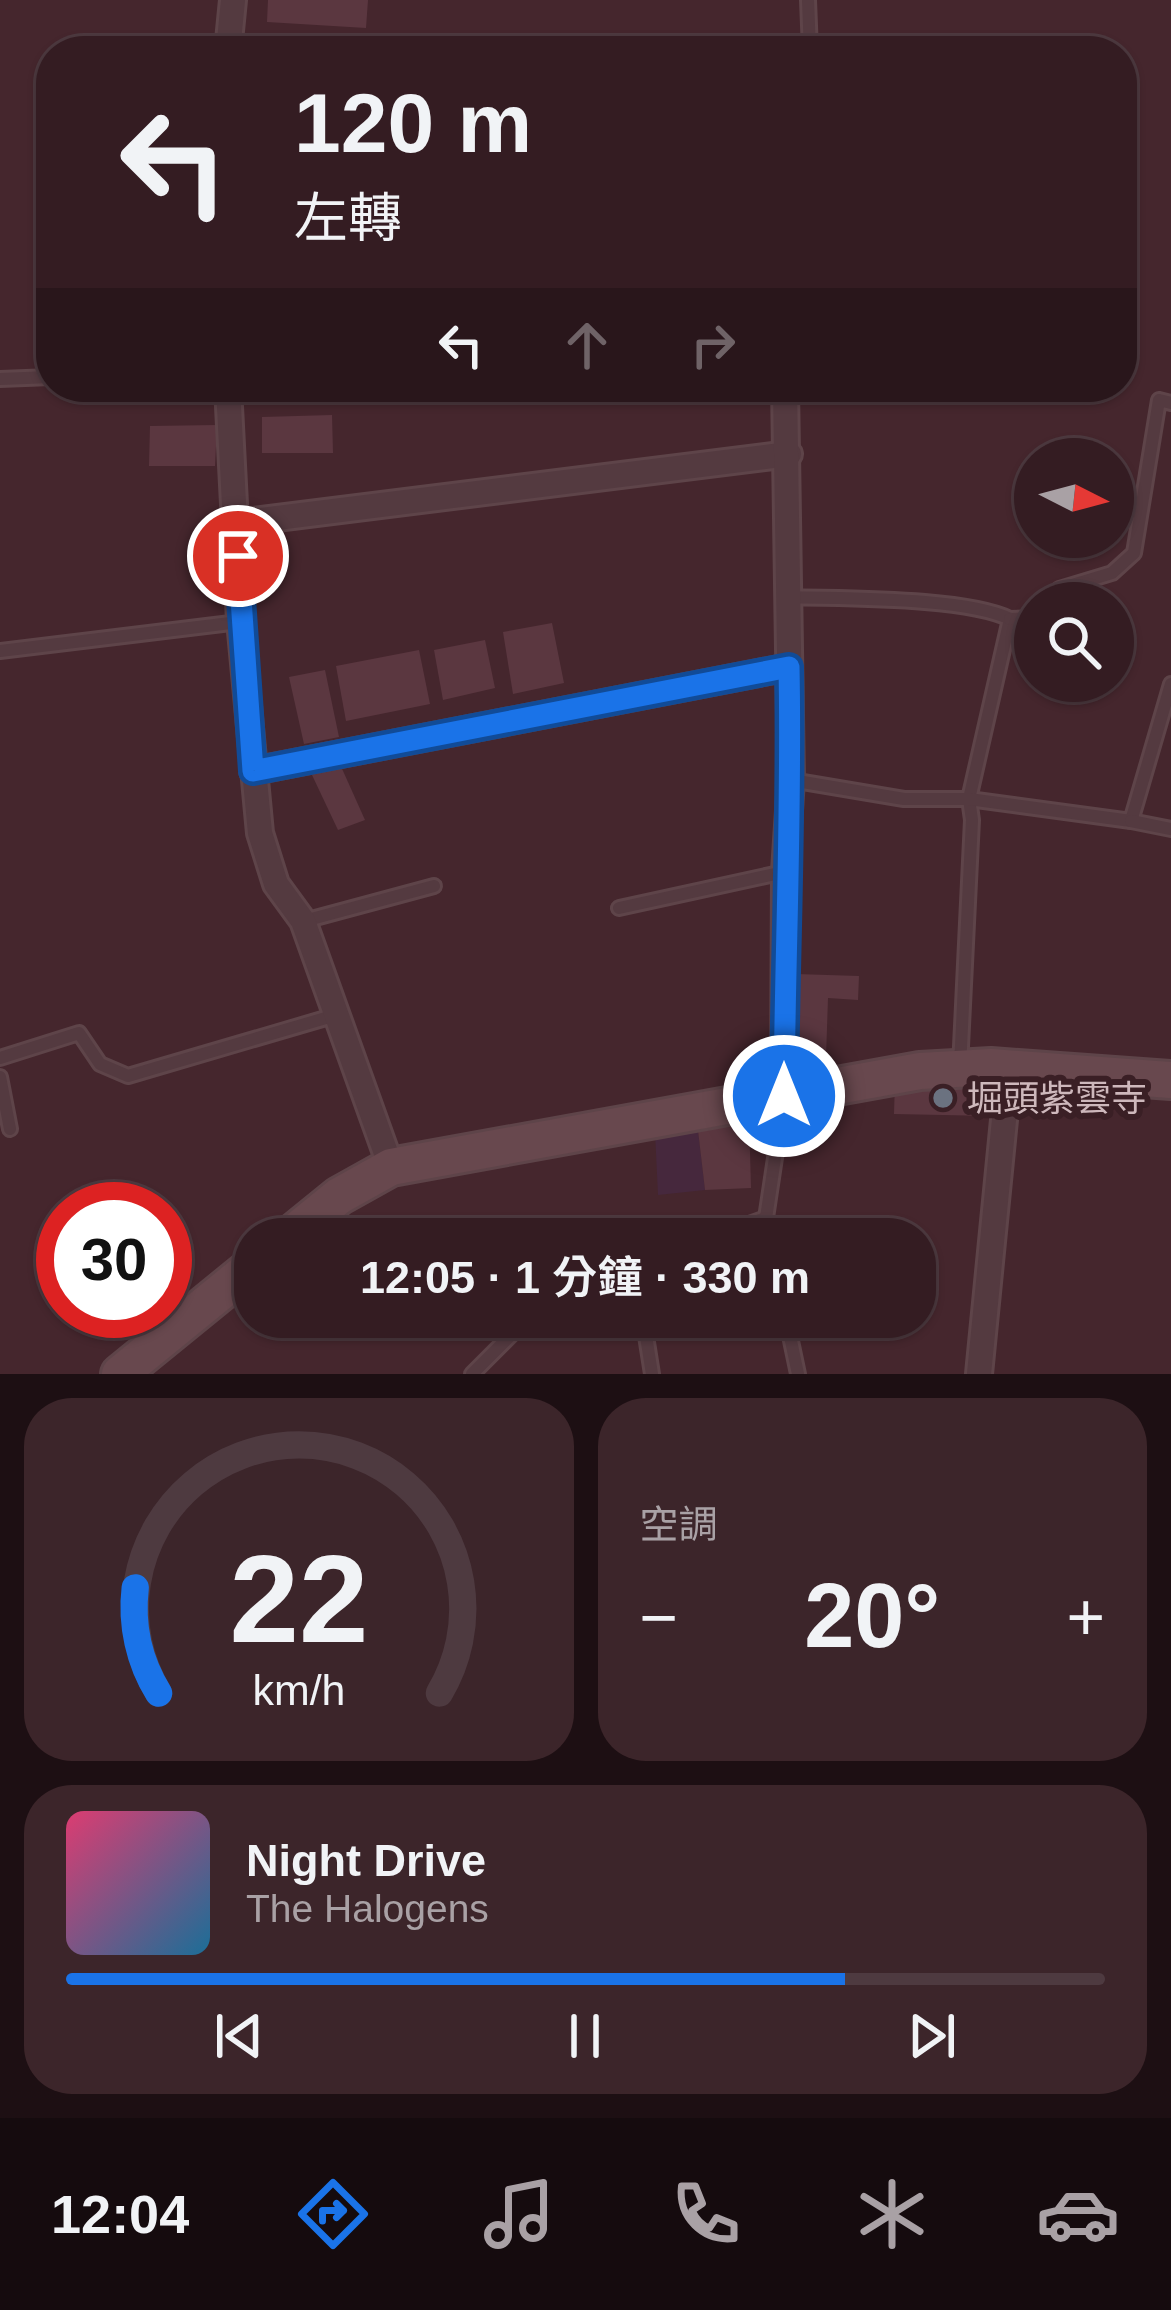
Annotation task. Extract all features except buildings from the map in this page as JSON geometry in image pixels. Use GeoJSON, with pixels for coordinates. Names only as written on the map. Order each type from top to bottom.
{"type":"FeatureCollection","features":[{"type":"Feature","properties":{"kind":"street"},"geometry":{"type":"LineString","coordinates":[[229,36],[233,0]]}},
{"type":"Feature","properties":{"kind":"street"},"geometry":{"type":"LineString","coordinates":[[229,402],[240,621],[260,833],[276,884],[303,921],[391,1167]]}},
{"type":"Feature","properties":{"kind":"street"},"geometry":{"type":"LineString","coordinates":[[784,1096],[785,871],[791,780],[786,402]]}},
{"type":"Feature","properties":{"kind":"street"},"geometry":{"type":"LineString","coordinates":[[237,524],[789,454]]}},
{"type":"Feature","properties":{"kind":"street"},"geometry":{"type":"LineString","coordinates":[[253,771],[789,667]]}},
{"type":"Feature","properties":{"kind":"street"},"geometry":{"type":"LineString","coordinates":[[311,1218],[338,1196],[391,1167],[874,1076],[960,1068],[1171,1080]]}},
{"type":"Feature","properties":{"kind":"street"},"geometry":{"type":"LineString","coordinates":[[980,1374],[1009,1069]]}},
{"type":"Feature","properties":{"kind":"street"},"geometry":{"type":"LineString","coordinates":[[120,1374],[234,1281]]}},
{"type":"Feature","properties":{"kind":"lane"},"geometry":{"type":"LineString","coordinates":[[808,0],[809,36]]}},
{"type":"Feature","properties":{"kind":"lane"},"geometry":{"type":"LineString","coordinates":[[0,379],[36,378]]}},
{"type":"Feature","properties":{"kind":"lane"},"geometry":{"type":"LineString","coordinates":[[1082,582],[1112,573],[1134,554],[1159,400],[1171,404]]}},
{"type":"Feature","properties":{"kind":"lane"},"geometry":{"type":"LineString","coordinates":[[788,597],[904,602],[994,611],[1014,619]]}},
{"type":"Feature","properties":{"kind":"lane"},"geometry":{"type":"LineString","coordinates":[[960,1068],[972,820],[969,799],[1010,619]]}},
{"type":"Feature","properties":{"kind":"lane"},"geometry":{"type":"LineString","coordinates":[[0,651],[240,621]]}},
{"type":"Feature","properties":{"kind":"lane"},"geometry":{"type":"LineString","coordinates":[[1131,821],[1171,684]]}},
{"type":"Feature","properties":{"kind":"lane"},"geometry":{"type":"LineString","coordinates":[[791,780],[904,799],[969,799],[1171,829]]}},
{"type":"Feature","properties":{"kind":"lane"},"geometry":{"type":"LineString","coordinates":[[620,908],[785,871]]}},
{"type":"Feature","properties":{"kind":"lane"},"geometry":{"type":"LineString","coordinates":[[303,921],[434,886]]}},
{"type":"Feature","properties":{"kind":"lane"},"geometry":{"type":"LineString","coordinates":[[0,1058],[80,1033],[100,1064],[128,1076],[336,1015]]}},
{"type":"Feature","properties":{"kind":"lane"},"geometry":{"type":"LineString","coordinates":[[0,1077],[10,1129]]}},
{"type":"Feature","properties":{"kind":"lane"},"geometry":{"type":"LineString","coordinates":[[766,1218],[784,1096]]}},
{"type":"Feature","properties":{"kind":"lane"},"geometry":{"type":"LineString","coordinates":[[472,1374],[508,1338]]}},
{"type":"Feature","properties":{"kind":"lane"},"geometry":{"type":"LineString","coordinates":[[646,1338],[652,1374]]}},
{"type":"Feature","properties":{"kind":"lane"},"geometry":{"type":"LineString","coordinates":[[790,1338],[798,1374]]}},
{"type":"Feature","properties":{"kind":"shaded area"},"geometry":{"type":"Polygon","coordinates":[[[697,1122],[705,1190],[658,1195],[655,1132],[697,1122]]]}},
{"type":"Feature","properties":{"kind":"place","name":"堀頭紫雲寺"},"geometry":{"type":"Point","coordinates":[943,1098]}},
{"type":"Feature","properties":{"kind":"route"},"geometry":{"type":"LineString","coordinates":[[238,556],[253,771],[789,667],[784,1096]]}}]}
